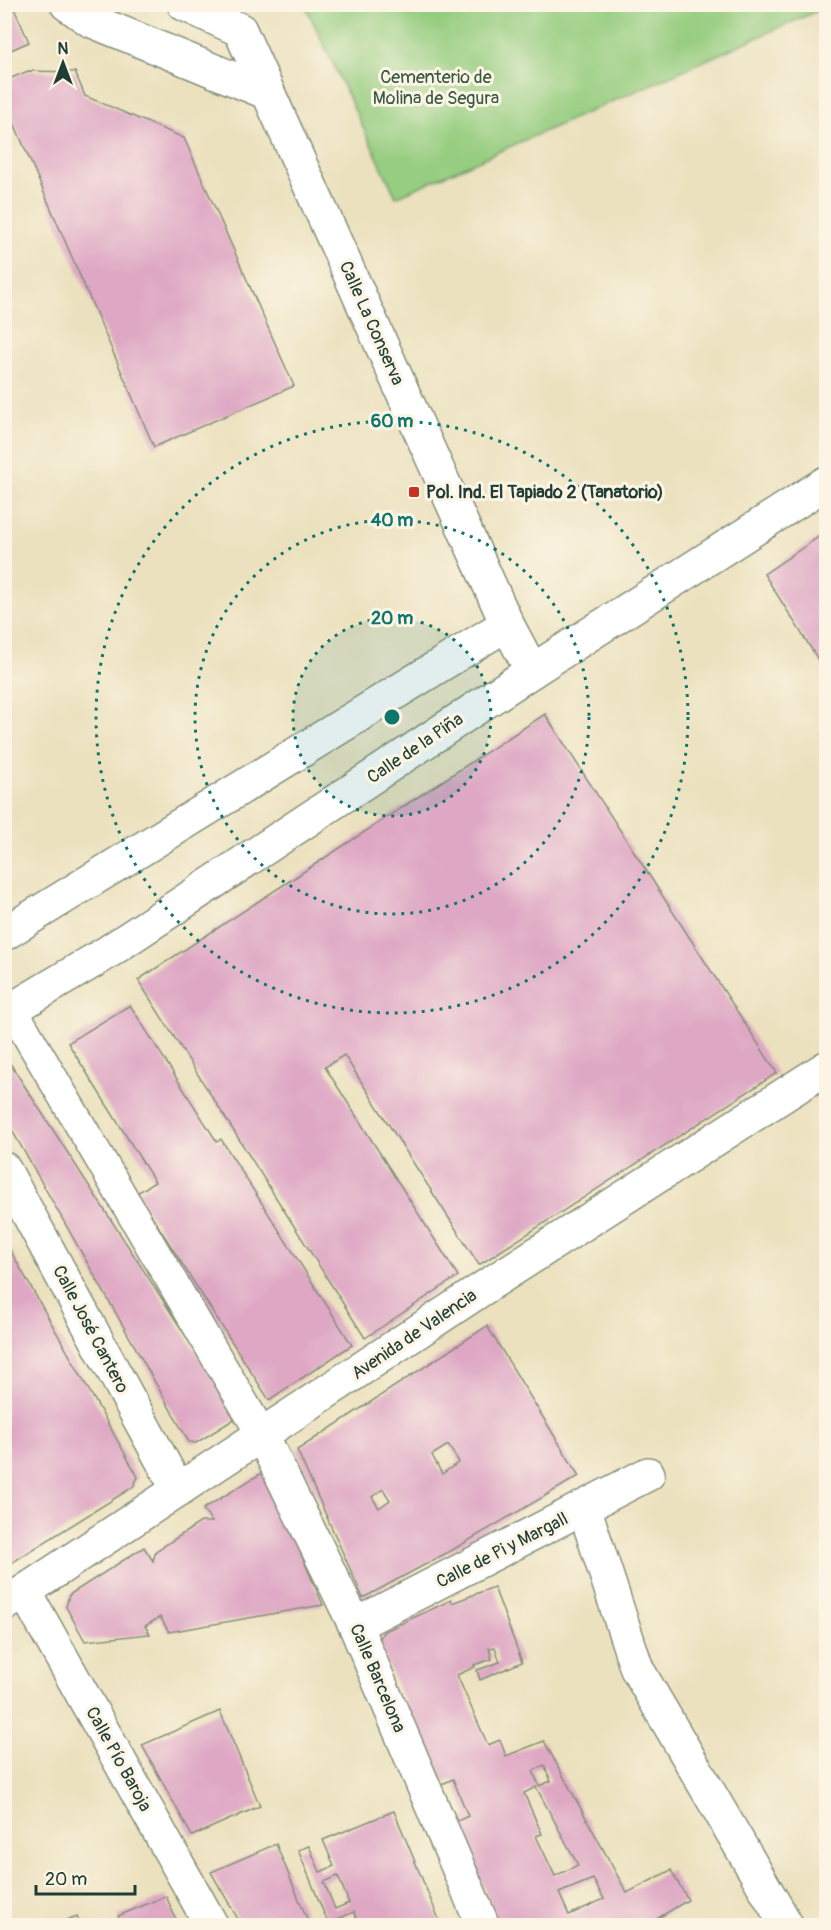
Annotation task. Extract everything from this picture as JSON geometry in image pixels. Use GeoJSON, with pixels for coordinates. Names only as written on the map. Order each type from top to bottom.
{"type":"FeatureCollection","features":[{"type":"Feature","properties":{"kind":"street"},"geometry":{"type":"LineString","coordinates":[[67,4],[90,20],[268,93]]}},
{"type":"Feature","properties":{"kind":"street","name":"Calle La Conserva"},"geometry":{"type":"LineString","coordinates":[[184,4],[240,30],[507,624],[532,670]]}},
{"type":"Feature","properties":{"kind":"street","name":"Calle de la Piña"},"geometry":{"type":"LineString","coordinates":[[7,1010],[105,954],[532,670],[826,483]]}},
{"type":"Feature","properties":{"kind":"street"},"geometry":{"type":"LineString","coordinates":[[4,934],[507,624]]}},
{"type":"Feature","properties":{"kind":"street"},"geometry":{"type":"LineString","coordinates":[[7,1010],[262,1435]]}},
{"type":"Feature","properties":{"kind":"street","name":"Avenida de Valencia"},"geometry":{"type":"LineString","coordinates":[[15,1599],[485,1287],[826,1068]]}},
{"type":"Feature","properties":{"kind":"street","name":"Calle José Cantero"},"geometry":{"type":"LineString","coordinates":[[4,1168],[178,1491]]}},
{"type":"Feature","properties":{"kind":"street","name":"Calle Barcelona"},"geometry":{"type":"LineString","coordinates":[[262,1435],[356,1625],[483,1926]]}},
{"type":"Feature","properties":{"kind":"street","name":"Calle de Pi y Margall"},"geometry":{"type":"LineString","coordinates":[[356,1625],[648,1473]]}},
{"type":"Feature","properties":{"kind":"street"},"geometry":{"type":"LineString","coordinates":[[584,1508],[637,1669],[787,1926]]}},
{"type":"Feature","properties":{"kind":"street","name":"Calle Pío Baroja"},"geometry":{"type":"LineString","coordinates":[[15,1599],[212,1926]]}},
{"type":"Feature","properties":{"kind":"green space","name":"Cementerio de Molina de Segura"},"geometry":{"type":"Polygon","coordinates":[[[826,4],[826,7],[396,197],[305,5],[826,4]]]}},
{"type":"Feature","properties":{"kind":"building"},"geometry":{"type":"Polygon","coordinates":[[[4,4],[12,4],[29,42],[4,53],[4,4]]]}},
{"type":"Feature","properties":{"kind":"building"},"geometry":{"type":"Polygon","coordinates":[[[28,71],[75,72],[85,96],[184,138],[294,386],[154,447],[4,100],[4,81],[28,71]]]}},
{"type":"Feature","properties":{"kind":"building"},"geometry":{"type":"Polygon","coordinates":[[[826,532],[826,672],[764,574],[826,532]]]}},
{"type":"Feature","properties":{"kind":"building"},"geometry":{"type":"Polygon","coordinates":[[[545,714],[777,1073],[479,1265],[344,1055],[325,1067],[458,1276],[365,1338],[138,980],[545,714]]]}},
{"type":"Feature","properties":{"kind":"building"},"geometry":{"type":"Polygon","coordinates":[[[130,1005],[217,1142],[221,1139],[352,1345],[269,1400],[137,1193],[155,1182],[68,1043],[130,1005]]]}},
{"type":"Feature","properties":{"kind":"building"},"geometry":{"type":"Polygon","coordinates":[[[4,1054],[235,1412],[233,1420],[196,1443],[189,1442],[4,1116],[4,1054]]]}},
{"type":"Feature","properties":{"kind":"building"},"geometry":{"type":"Polygon","coordinates":[[[5,1241],[138,1477],[133,1487],[5,1567],[5,1241]]]}},
{"type":"Feature","properties":{"kind":"building"},"geometry":{"type":"Polygon","coordinates":[[[487,1326],[579,1476],[454,1549],[363,1598],[297,1450],[487,1326]],[[448,1445],[432,1455],[442,1474],[459,1462],[448,1445]],[[383,1489],[372,1497],[379,1508],[390,1500],[383,1489]]]}},
{"type":"Feature","properties":{"kind":"building"},"geometry":{"type":"Polygon","coordinates":[[[265,1471],[323,1605],[169,1632],[160,1617],[145,1626],[150,1634],[85,1641],[66,1607],[69,1595],[144,1547],[153,1561],[156,1551],[201,1522],[212,1522],[203,1509],[265,1471]]]}},
{"type":"Feature","properties":{"kind":"building"},"geometry":{"type":"Polygon","coordinates":[[[494,1587],[522,1662],[480,1680],[477,1670],[500,1662],[495,1647],[489,1648],[492,1659],[474,1665],[475,1667],[457,1675],[488,1745],[500,1740],[506,1756],[544,1741],[627,1893],[671,1870],[688,1900],[645,1926],[615,1926],[613,1920],[599,1926],[500,1926],[455,1822],[468,1816],[453,1779],[440,1785],[378,1642],[383,1632],[451,1600],[452,1603],[494,1587]],[[544,1765],[533,1771],[539,1786],[551,1781],[544,1765]],[[536,1787],[524,1793],[542,1834],[536,1836],[555,1876],[578,1865],[536,1787]],[[593,1879],[559,1893],[569,1915],[604,1899],[593,1879]]]}},
{"type":"Feature","properties":{"kind":"building"},"geometry":{"type":"Polygon","coordinates":[[[220,1711],[260,1806],[192,1836],[142,1745],[220,1711]]]}},
{"type":"Feature","properties":{"kind":"building"},"geometry":{"type":"Polygon","coordinates":[[[394,1811],[440,1922],[445,1921],[447,1926],[403,1926],[400,1920],[388,1926],[359,1926],[354,1912],[328,1923],[298,1850],[309,1846],[320,1872],[334,1866],[323,1840],[394,1811]],[[338,1876],[324,1882],[335,1909],[349,1903],[338,1876]]]}},
{"type":"Feature","properties":{"kind":"building"},"geometry":{"type":"Polygon","coordinates":[[[276,1844],[310,1926],[242,1926],[211,1872],[276,1844]]]}},
{"type":"Feature","properties":{"kind":"building"},"geometry":{"type":"Polygon","coordinates":[[[166,1896],[179,1926],[122,1926],[118,1916],[166,1896]]]}},
{"type":"Feature","properties":{"kind":"building"},"geometry":{"type":"Polygon","coordinates":[[[77,1916],[81,1926],[55,1926],[55,1925],[77,1916]]]}},
{"type":"Feature","properties":{"kind":"place","name":"Pol. Ind. El Tapiado 2 (Tanatorio)"},"geometry":{"type":"Point","coordinates":[414,492]}}]}
